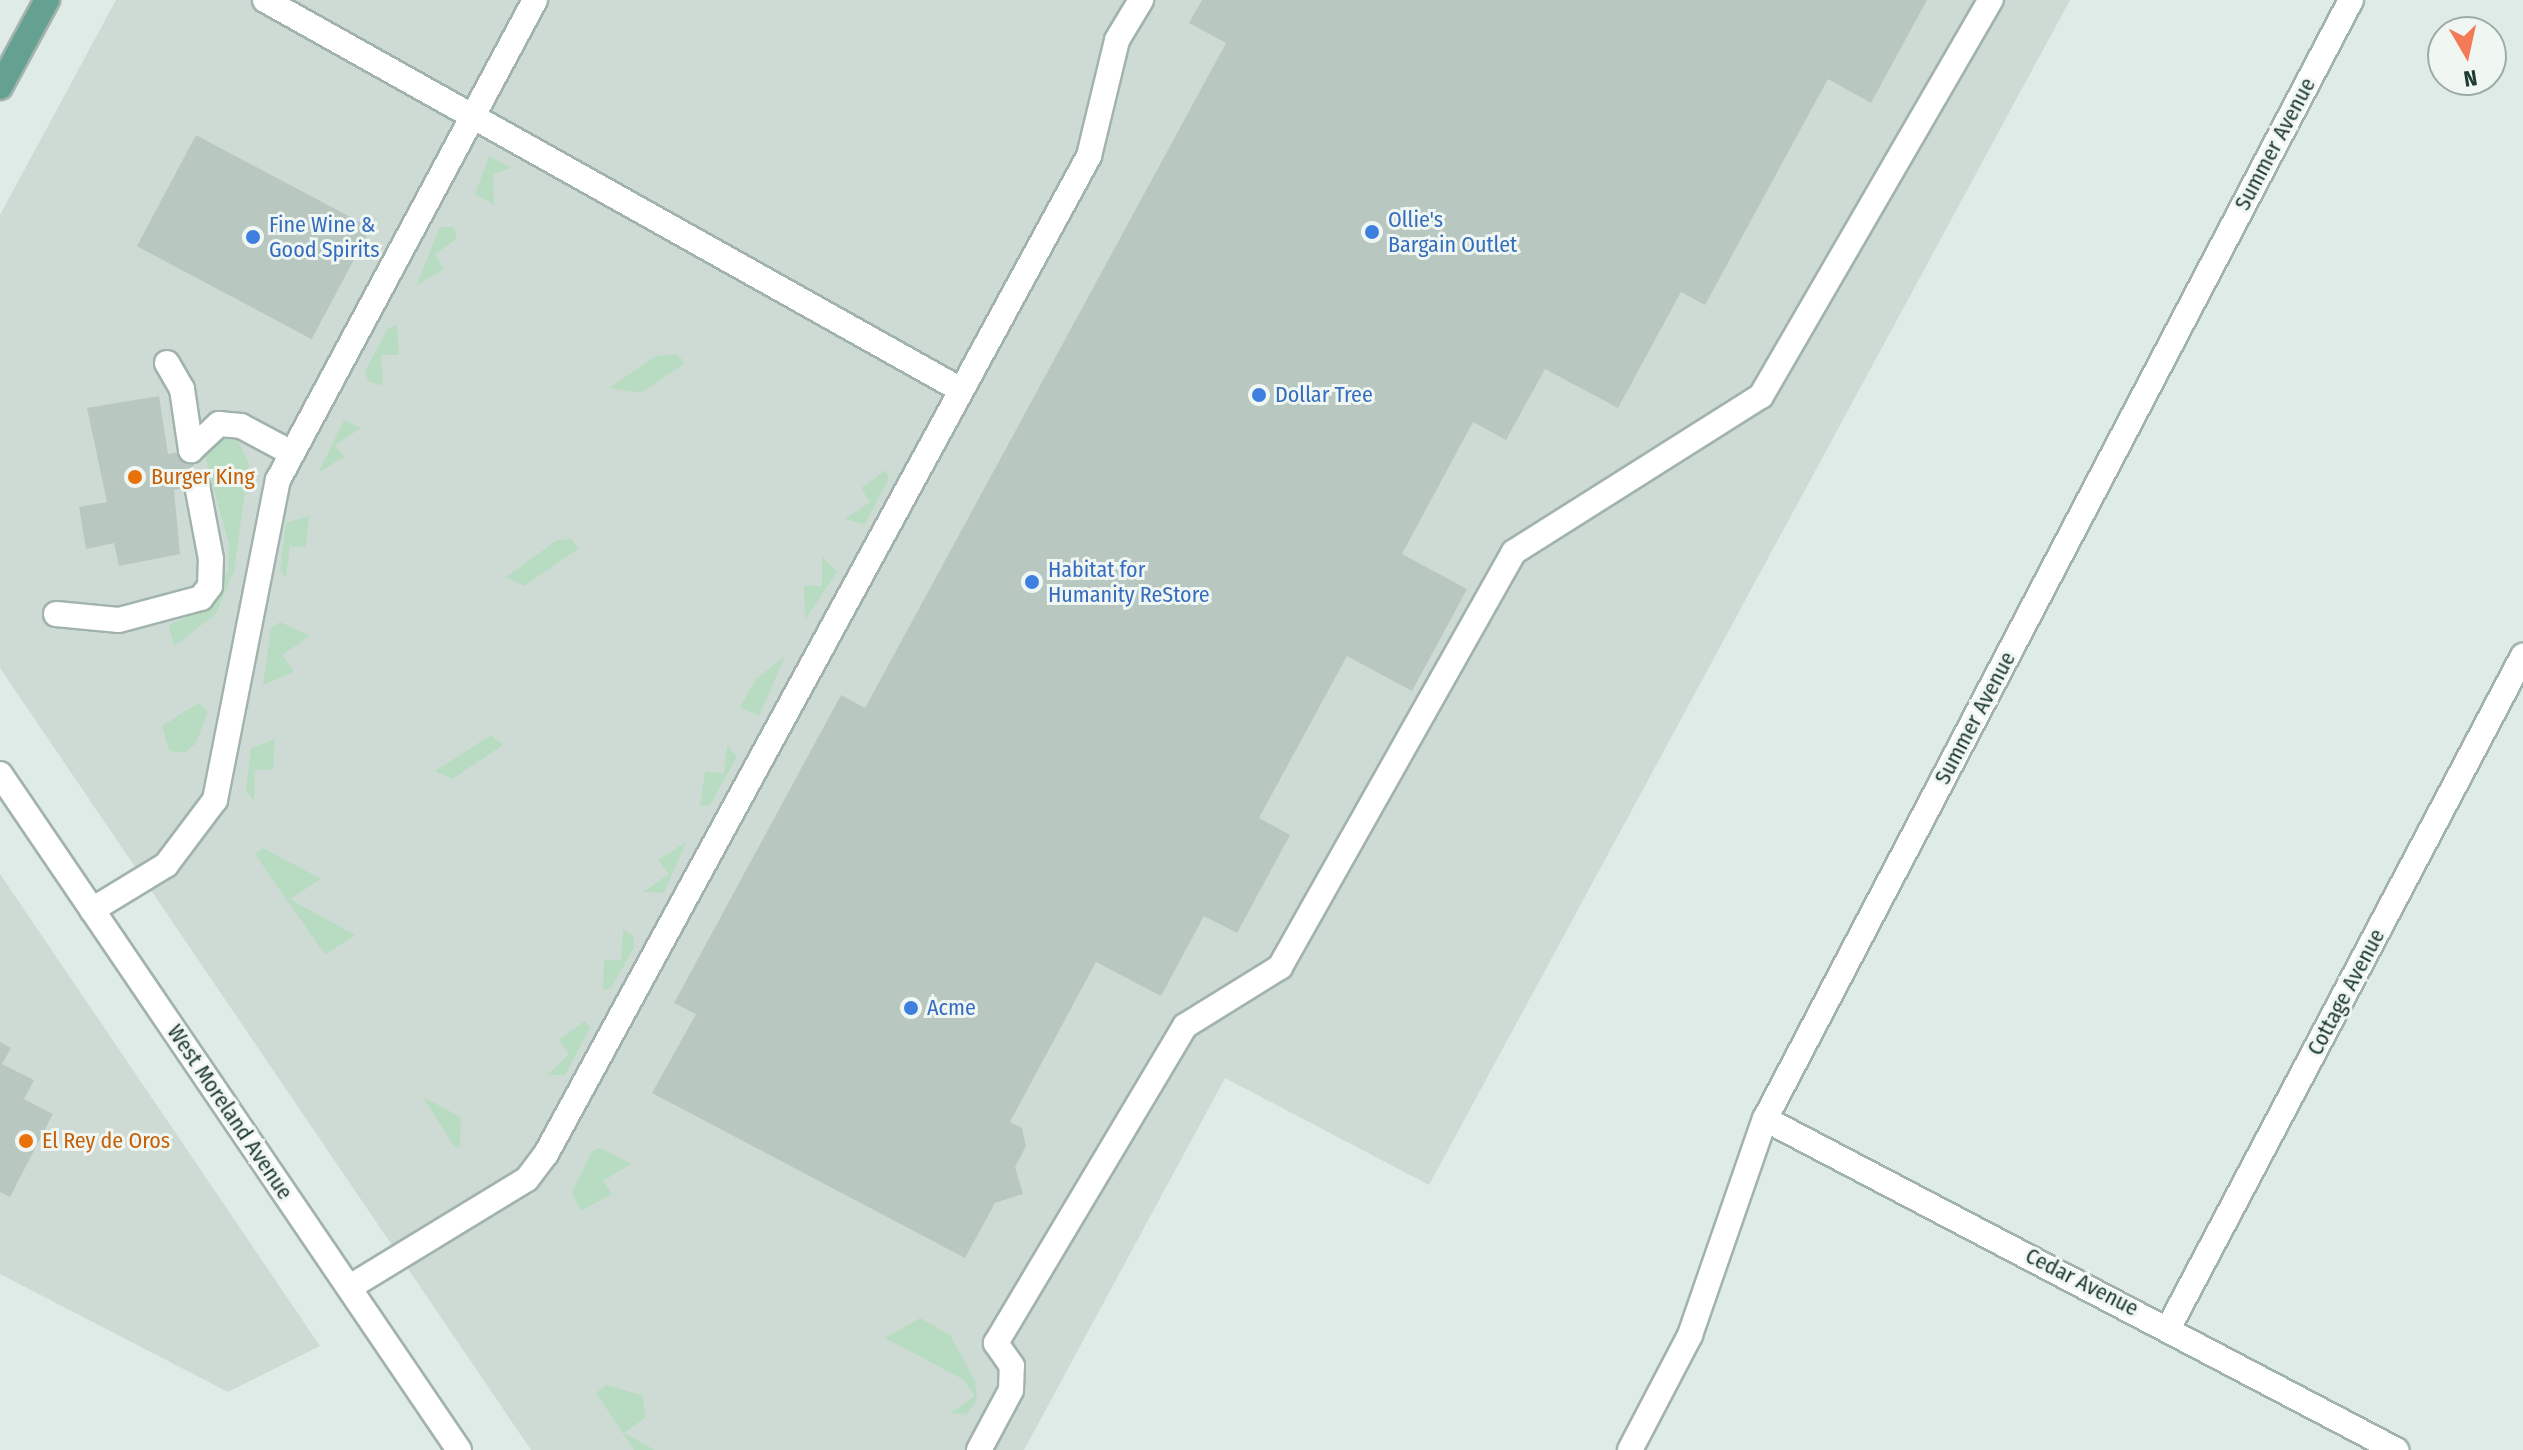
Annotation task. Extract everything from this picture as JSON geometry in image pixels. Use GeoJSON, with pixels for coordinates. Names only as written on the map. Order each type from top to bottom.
{"type":"FeatureCollection","features":[{"type":"Feature","properties":{"kind":"main road"},"geometry":{"type":"LineString","coordinates":[[0,87],[47,0]]}},
{"type":"Feature","properties":{"kind":"street"},"geometry":{"type":"LineString","coordinates":[[265,0],[961,390]]}},
{"type":"Feature","properties":{"kind":"street"},"geometry":{"type":"LineString","coordinates":[[92,910],[166,865],[215,800],[267,530],[290,452],[535,0]]}},
{"type":"Feature","properties":{"kind":"street"},"geometry":{"type":"LineString","coordinates":[[350,1287],[527,1179],[546,1154],[1089,156],[1117,40],[1141,0]]}},
{"type":"Feature","properties":{"kind":"street"},"geometry":{"type":"LineString","coordinates":[[979,1450],[1011,1390],[1012,1366],[996,1343],[1185,1026],[1280,967],[1514,552],[1761,396],[1991,0]]}},
{"type":"Feature","properties":{"kind":"street","name":"Summer Avenue"},"geometry":{"type":"LineString","coordinates":[[1630,1450],[1690,1335],[1765,1119],[2351,0]]}},
{"type":"Feature","properties":{"kind":"street"},"geometry":{"type":"LineString","coordinates":[[167,363],[182,389],[191,450],[219,424],[241,426],[290,452]]}},
{"type":"Feature","properties":{"kind":"street"},"geometry":{"type":"LineString","coordinates":[[56,614],[119,620],[201,598],[210,586],[211,559],[197,485]]}},
{"type":"Feature","properties":{"kind":"street","name":"Cottage Avenue"},"geometry":{"type":"LineString","coordinates":[[2169,1327],[2523,656]]}},
{"type":"Feature","properties":{"kind":"street","name":"West Moreland Avenue"},"geometry":{"type":"LineString","coordinates":[[0,774],[459,1450]]}},
{"type":"Feature","properties":{"kind":"street","name":"Cedar Avenue"},"geometry":{"type":"LineString","coordinates":[[1765,1119],[2169,1327],[2396,1450]]}},
{"type":"Feature","properties":{"kind":"shaded area"},"geometry":{"type":"Polygon","coordinates":[[[116,0],[2070,0],[1429,1185],[1225,1078],[1024,1450],[531,1450],[0,668],[0,215],[116,0]]]}},
{"type":"Feature","properties":{"kind":"shaded area"},"geometry":{"type":"Polygon","coordinates":[[[0,874],[320,1346],[228,1392],[0,1274],[0,874]]]}},
{"type":"Feature","properties":{"kind":"green space"},"geometry":{"type":"Polygon","coordinates":[[[489,156],[511,168],[493,174],[494,205],[475,194],[489,156]]]}},
{"type":"Feature","properties":{"kind":"green space"},"geometry":{"type":"Polygon","coordinates":[[[440,227],[454,227],[457,239],[435,254],[444,269],[416,286],[440,227]]]}},
{"type":"Feature","properties":{"kind":"green space"},"geometry":{"type":"Polygon","coordinates":[[[397,325],[399,355],[381,355],[383,386],[368,381],[365,372],[387,329],[397,325]]]}},
{"type":"Feature","properties":{"kind":"green space"},"geometry":{"type":"Polygon","coordinates":[[[677,354],[685,363],[641,393],[609,388],[656,356],[677,354]]]}},
{"type":"Feature","properties":{"kind":"green space"},"geometry":{"type":"Polygon","coordinates":[[[344,420],[361,428],[335,445],[344,457],[318,473],[344,420]]]}},
{"type":"Feature","properties":{"kind":"green space"},"geometry":{"type":"Polygon","coordinates":[[[222,437],[236,438],[249,463],[234,571],[216,614],[174,646],[169,625],[207,608],[228,570],[229,545],[205,456],[222,437]]]}},
{"type":"Feature","properties":{"kind":"green space"},"geometry":{"type":"Polygon","coordinates":[[[886,470],[889,478],[865,524],[845,519],[870,502],[861,488],[886,470]]]}},
{"type":"Feature","properties":{"kind":"green space"},"geometry":{"type":"Polygon","coordinates":[[[309,516],[306,547],[290,546],[286,579],[280,570],[286,523],[309,516]]]}},
{"type":"Feature","properties":{"kind":"green space"},"geometry":{"type":"Polygon","coordinates":[[[571,539],[579,548],[524,586],[506,577],[557,540],[571,539]]]}},
{"type":"Feature","properties":{"kind":"green space"},"geometry":{"type":"Polygon","coordinates":[[[822,556],[837,572],[805,620],[804,586],[822,586],[822,556]]]}},
{"type":"Feature","properties":{"kind":"green space"},"geometry":{"type":"Polygon","coordinates":[[[280,622],[310,636],[282,655],[294,672],[263,685],[271,628],[280,622]]]}},
{"type":"Feature","properties":{"kind":"green space"},"geometry":{"type":"Polygon","coordinates":[[[785,656],[759,716],[740,707],[756,679],[785,656]]]}},
{"type":"Feature","properties":{"kind":"green space"},"geometry":{"type":"Polygon","coordinates":[[[198,703],[208,711],[196,743],[185,753],[169,751],[162,726],[198,703]]]}},
{"type":"Feature","properties":{"kind":"green space"},"geometry":{"type":"Polygon","coordinates":[[[491,735],[503,745],[452,779],[435,771],[491,735]]]}},
{"type":"Feature","properties":{"kind":"green space"},"geometry":{"type":"Polygon","coordinates":[[[275,739],[273,769],[255,770],[254,801],[246,790],[251,748],[275,739]]]}},
{"type":"Feature","properties":{"kind":"green space"},"geometry":{"type":"Polygon","coordinates":[[[727,745],[737,757],[710,805],[700,806],[705,771],[724,774],[727,745]]]}},
{"type":"Feature","properties":{"kind":"green space"},"geometry":{"type":"Polygon","coordinates":[[[686,842],[664,893],[643,892],[669,874],[658,860],[686,842]]]}},
{"type":"Feature","properties":{"kind":"green space"},"geometry":{"type":"Polygon","coordinates":[[[263,848],[321,879],[290,899],[355,935],[326,954],[255,854],[263,848]]]}},
{"type":"Feature","properties":{"kind":"green space"},"geometry":{"type":"Polygon","coordinates":[[[623,929],[633,936],[634,948],[610,989],[603,990],[604,960],[621,960],[623,929]]]}},
{"type":"Feature","properties":{"kind":"green space"},"geometry":{"type":"Polygon","coordinates":[[[585,1021],[590,1028],[565,1075],[547,1075],[569,1054],[559,1040],[585,1021]]]}},
{"type":"Feature","properties":{"kind":"green space"},"geometry":{"type":"Polygon","coordinates":[[[423,1097],[461,1117],[460,1148],[454,1146],[423,1097]]]}},
{"type":"Feature","properties":{"kind":"green space"},"geometry":{"type":"Polygon","coordinates":[[[600,1148],[631,1164],[603,1181],[612,1194],[581,1211],[572,1193],[592,1151],[600,1148]]]}},
{"type":"Feature","properties":{"kind":"green space"},"geometry":{"type":"Polygon","coordinates":[[[920,1318],[950,1335],[975,1381],[977,1400],[967,1414],[951,1413],[975,1396],[964,1380],[885,1338],[920,1318]]]}},
{"type":"Feature","properties":{"kind":"green space"},"geometry":{"type":"Polygon","coordinates":[[[606,1385],[642,1395],[646,1417],[624,1433],[655,1450],[634,1450],[596,1393],[606,1385]]]}},
{"type":"Feature","properties":{"kind":"building"},"geometry":{"type":"Polygon","coordinates":[[[1202,0],[1927,0],[1871,103],[1828,79],[1705,305],[1681,292],[1618,408],[1545,369],[1506,440],[1473,422],[1402,554],[1467,589],[1412,691],[1347,656],[1259,818],[1290,835],[1237,933],[1204,916],[1161,996],[1096,962],[1010,1122],[1022,1128],[1026,1146],[1015,1167],[1023,1194],[995,1203],[965,1258],[652,1093],[696,1014],[674,1003],[841,695],[865,708],[1226,43],[1189,23],[1202,0]]]}},
{"type":"Feature","properties":{"kind":"building","name":"Fine Wine & Good Spirits"},"geometry":{"type":"Polygon","coordinates":[[[196,135],[371,228],[312,339],[137,246],[196,135]]]}},
{"type":"Feature","properties":{"kind":"building","name":"Burger King"},"geometry":{"type":"Polygon","coordinates":[[[159,396],[168,454],[191,450],[197,485],[174,490],[180,554],[119,566],[114,543],[86,549],[79,507],[107,502],[87,408],[159,396]]]}},
{"type":"Feature","properties":{"kind":"building"},"geometry":{"type":"Polygon","coordinates":[[[0,1042],[11,1048],[2,1064],[34,1080],[24,1099],[53,1114],[10,1197],[0,1192],[0,1042]]]}},
{"type":"Feature","properties":{"kind":"place","name":"Ollie's Bargain Outlet"},"geometry":{"type":"Point","coordinates":[1372,232]}},
{"type":"Feature","properties":{"kind":"place","name":"Fine Wine & Good Spirits"},"geometry":{"type":"Point","coordinates":[253,237]}},
{"type":"Feature","properties":{"kind":"place","name":"Dollar Tree"},"geometry":{"type":"Point","coordinates":[1259,395]}},
{"type":"Feature","properties":{"kind":"place","name":"Burger King"},"geometry":{"type":"Point","coordinates":[135,477]}},
{"type":"Feature","properties":{"kind":"place","name":"Habitat for Humanity ReStore"},"geometry":{"type":"Point","coordinates":[1032,582]}},
{"type":"Feature","properties":{"kind":"place","name":"Acme"},"geometry":{"type":"Point","coordinates":[911,1008]}},
{"type":"Feature","properties":{"kind":"place","name":"El Rey de Oros"},"geometry":{"type":"Point","coordinates":[26,1141]}}]}
